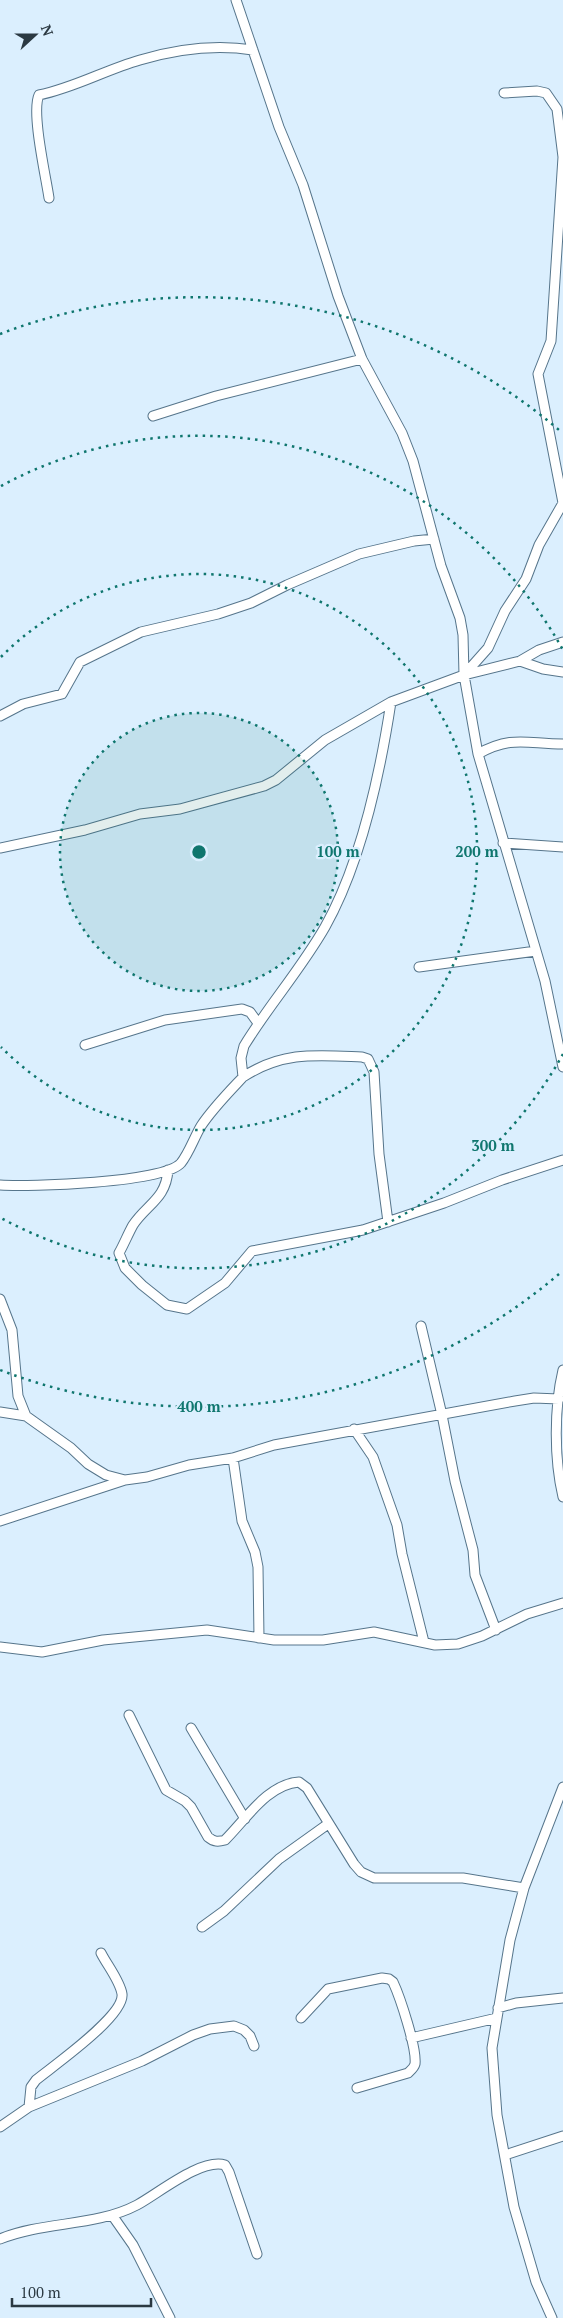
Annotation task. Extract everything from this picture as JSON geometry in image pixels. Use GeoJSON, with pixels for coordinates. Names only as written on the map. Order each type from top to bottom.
{"type":"FeatureCollection","features":[{"type":"Feature","properties":{"kind":"street"},"geometry":{"type":"LineString","coordinates":[[236,0],[279,127],[303,185],[338,296],[362,359],[402,433],[413,461],[434,539],[460,618],[463,635],[464,675],[478,754],[502,843],[559,1024],[563,1064]]}},
{"type":"Feature","properties":{"kind":"street"},"geometry":{"type":"LineString","coordinates":[[49,198],[38,127],[36,100],[39,95],[62,90],[139,60],[191,49],[226,46],[253,50]]}},
{"type":"Feature","properties":{"kind":"street"},"geometry":{"type":"LineString","coordinates":[[464,675],[488,648],[505,611],[526,579],[539,545],[563,503],[538,374],[551,341],[555,301],[563,157],[560,123],[557,110],[546,93],[537,91],[504,92]]}},
{"type":"Feature","properties":{"kind":"street"},"geometry":{"type":"LineString","coordinates":[[153,416],[216,396],[362,359]]}},
{"type":"Feature","properties":{"kind":"street"},"geometry":{"type":"LineString","coordinates":[[0,716],[24,704],[62,694],[80,662],[141,632],[244,606],[286,585],[359,554],[414,541],[434,539]]}},
{"type":"Feature","properties":{"kind":"street"},"geometry":{"type":"LineString","coordinates":[[0,848],[85,830],[140,814],[180,809],[264,786],[276,780],[325,740],[392,702],[464,675],[520,661],[539,650],[563,642]]}},
{"type":"Feature","properties":{"kind":"street"},"geometry":{"type":"LineString","coordinates":[[520,661],[543,670],[563,672]]}},
{"type":"Feature","properties":{"kind":"street"},"geometry":{"type":"LineString","coordinates":[[243,1077],[241,1058],[244,1046],[325,926],[342,891],[367,816],[383,752],[392,702]]}},
{"type":"Feature","properties":{"kind":"street"},"geometry":{"type":"LineString","coordinates":[[478,754],[494,745],[505,742],[563,744]]}},
{"type":"Feature","properties":{"kind":"street"},"geometry":{"type":"LineString","coordinates":[[502,843],[563,848]]}},
{"type":"Feature","properties":{"kind":"street"},"geometry":{"type":"LineString","coordinates":[[420,968],[536,951]]}},
{"type":"Feature","properties":{"kind":"street"},"geometry":{"type":"LineString","coordinates":[[85,1045],[165,1020],[242,1009],[250,1012],[258,1023]]}},
{"type":"Feature","properties":{"kind":"street"},"geometry":{"type":"LineString","coordinates":[[0,1185],[19,1186],[128,1179],[168,1170],[180,1164],[212,1109],[243,1077],[262,1065],[288,1058],[314,1055],[362,1057],[368,1059],[374,1072],[379,1154],[388,1222]]}},
{"type":"Feature","properties":{"kind":"street"},"geometry":{"type":"LineString","coordinates":[[168,1170],[167,1182],[160,1196],[134,1225],[119,1254],[125,1268],[142,1285],[167,1305],[187,1310],[225,1283],[246,1257],[258,1248],[350,1233],[444,1203],[502,1180],[563,1160]]}},
{"type":"Feature","properties":{"kind":"street"},"geometry":{"type":"LineString","coordinates":[[0,1299],[12,1330],[18,1396],[26,1416]]}},
{"type":"Feature","properties":{"kind":"street"},"geometry":{"type":"LineString","coordinates":[[421,1326],[472,1550],[475,1575],[496,1630]]}},
{"type":"Feature","properties":{"kind":"street"},"geometry":{"type":"LineString","coordinates":[[563,1370],[559,1399],[558,1464],[563,1497]]}},
{"type":"Feature","properties":{"kind":"street"},"geometry":{"type":"LineString","coordinates":[[0,1521],[125,1480],[233,1458],[274,1445],[354,1429],[534,1398],[559,1399]]}},
{"type":"Feature","properties":{"kind":"street"},"geometry":{"type":"LineString","coordinates":[[0,1412],[26,1416],[71,1448],[88,1464],[106,1475],[125,1480]]}},
{"type":"Feature","properties":{"kind":"street"},"geometry":{"type":"LineString","coordinates":[[354,1429],[373,1456],[397,1525],[402,1554],[424,1642]]}},
{"type":"Feature","properties":{"kind":"street"},"geometry":{"type":"LineString","coordinates":[[233,1458],[242,1521],[255,1552],[258,1567],[259,1638]]}},
{"type":"Feature","properties":{"kind":"street"},"geometry":{"type":"LineString","coordinates":[[0,1647],[42,1652],[103,1640],[207,1630],[224,1631],[259,1638],[323,1640],[374,1632],[436,1645],[458,1644],[496,1630],[527,1614],[563,1603]]}},
{"type":"Feature","properties":{"kind":"street"},"geometry":{"type":"LineString","coordinates":[[129,1715],[166,1790],[185,1801],[208,1837],[219,1842],[225,1840],[279,1788],[288,1783],[300,1782],[307,1788],[354,1864],[362,1872],[374,1878],[402,1880],[463,1878],[524,1888]]}},
{"type":"Feature","properties":{"kind":"street"},"geometry":{"type":"LineString","coordinates":[[190,1728],[246,1819]]}},
{"type":"Feature","properties":{"kind":"street"},"geometry":{"type":"LineString","coordinates":[[552,2318],[536,2282],[514,2207],[497,2115],[492,2048],[510,1940],[524,1888],[563,1788]]}},
{"type":"Feature","properties":{"kind":"street"},"geometry":{"type":"LineString","coordinates":[[202,1927],[224,1911],[279,1859],[328,1824]]}},
{"type":"Feature","properties":{"kind":"street"},"geometry":{"type":"LineString","coordinates":[[29,2107],[31,2087],[36,2080],[88,2039],[106,2022],[121,2002],[120,1990],[101,1953]]}},
{"type":"Feature","properties":{"kind":"street"},"geometry":{"type":"LineString","coordinates":[[301,2018],[328,1989],[382,1978],[393,1982],[397,1989],[411,2038],[414,2068],[408,2072],[357,2088]]}},
{"type":"Feature","properties":{"kind":"street"},"geometry":{"type":"LineString","coordinates":[[498,2008],[516,2003],[563,1998]]}},
{"type":"Feature","properties":{"kind":"street"},"geometry":{"type":"LineString","coordinates":[[411,2038],[497,2018]]}},
{"type":"Feature","properties":{"kind":"street"},"geometry":{"type":"LineString","coordinates":[[0,2128],[29,2107],[142,2061],[193,2035],[210,2029],[234,2026],[244,2030],[250,2036],[254,2046]]}},
{"type":"Feature","properties":{"kind":"street"},"geometry":{"type":"LineString","coordinates":[[505,2155],[563,2136]]}},
{"type":"Feature","properties":{"kind":"street"},"geometry":{"type":"LineString","coordinates":[[0,2238],[29,2230],[112,2214],[136,2205],[207,2166],[217,2163],[225,2165],[258,2254]]}},
{"type":"Feature","properties":{"kind":"street"},"geometry":{"type":"LineString","coordinates":[[112,2214],[133,2245],[166,2317]]}}]}
